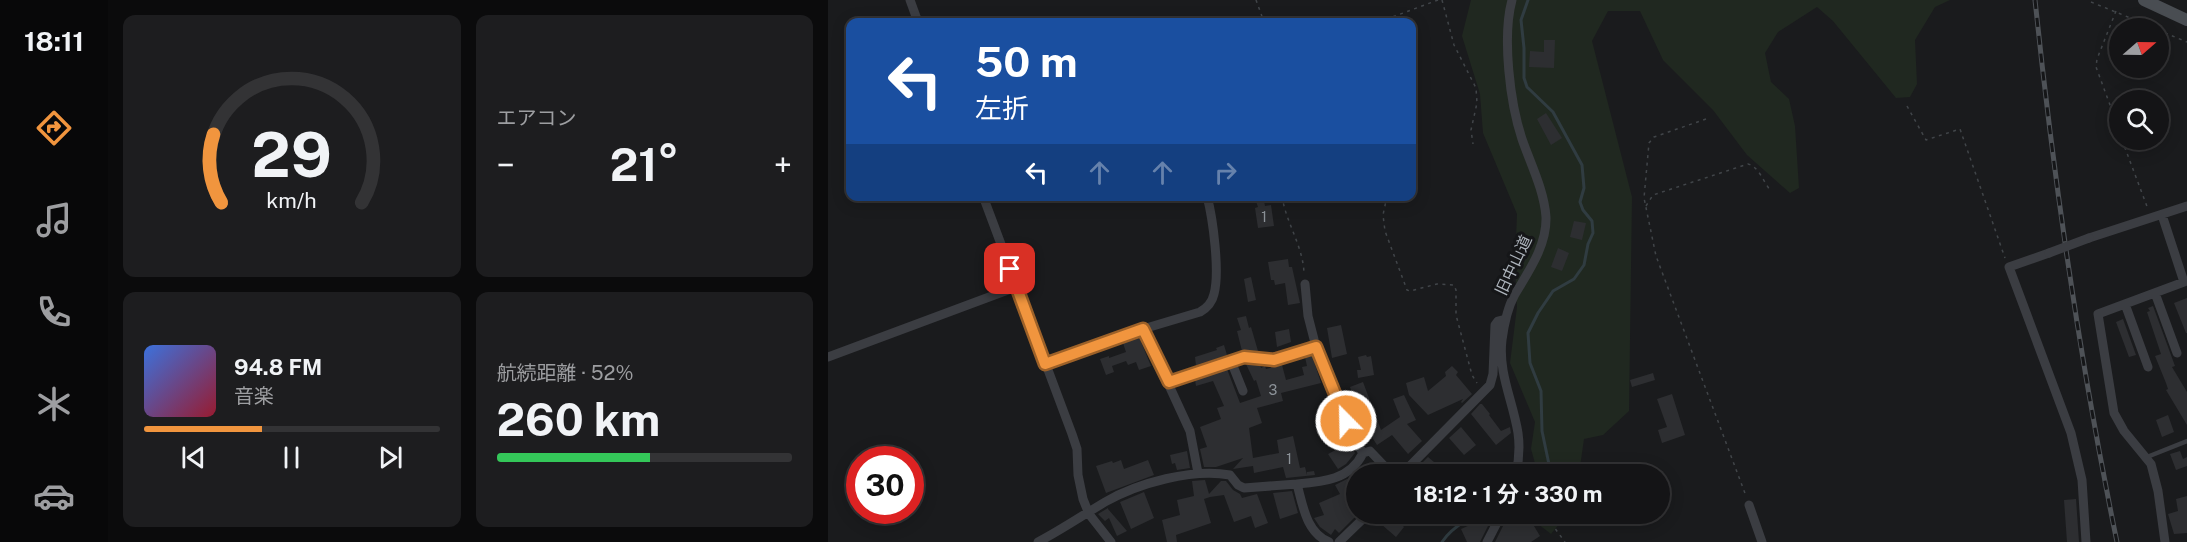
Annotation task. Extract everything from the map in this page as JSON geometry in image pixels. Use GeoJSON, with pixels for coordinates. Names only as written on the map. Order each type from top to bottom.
{"type":"FeatureCollection","features":[{"type":"Feature","properties":{"kind":"street"},"geometry":{"type":"LineString","coordinates":[[910,0],[917,18]]}},
{"type":"Feature","properties":{"kind":"street","name":"旧中山道"},"geometry":{"type":"LineString","coordinates":[[1512,0],[1508,14],[1507,35],[1516,116],[1544,199],[1546,220],[1540,248],[1514,297],[1506,319],[1502,341],[1502,369],[1518,433],[1517,464]]}},
{"type":"Feature","properties":{"kind":"street"},"geometry":{"type":"LineString","coordinates":[[2144,0],[2187,20]]}},
{"type":"Feature","properties":{"kind":"street"},"geometry":{"type":"LineString","coordinates":[[985,201],[1075,442],[1079,463],[1079,484],[1089,513],[1111,542]]}},
{"type":"Feature","properties":{"kind":"street"},"geometry":{"type":"LineString","coordinates":[[1045,364],[1143,329],[1200,312],[1208,307],[1215,293],[1213,221],[1208,201]]}},
{"type":"Feature","properties":{"kind":"street"},"geometry":{"type":"LineString","coordinates":[[2086,542],[2082,480],[2071,433],[2009,267],[2187,206]]}},
{"type":"Feature","properties":{"kind":"street"},"geometry":{"type":"LineString","coordinates":[[2162,215],[2186,286],[2155,293],[2098,314],[2114,412],[2124,431],[2151,464],[2158,491],[2165,542]]}},
{"type":"Feature","properties":{"kind":"street"},"geometry":{"type":"LineString","coordinates":[[1305,284],[1308,316],[1316,347],[1353,437],[1363,453]]}},
{"type":"Feature","properties":{"kind":"street"},"geometry":{"type":"LineString","coordinates":[[828,357],[1016,287]]}},
{"type":"Feature","properties":{"kind":"street"},"geometry":{"type":"LineString","coordinates":[[2155,293],[2177,353]]}},
{"type":"Feature","properties":{"kind":"street"},"geometry":{"type":"LineString","coordinates":[[2125,304],[2148,367]]}},
{"type":"Feature","properties":{"kind":"street"},"geometry":{"type":"LineString","coordinates":[[1411,464],[1490,385],[1493,374],[1495,325],[1498,321],[1506,319]]}},
{"type":"Feature","properties":{"kind":"street"},"geometry":{"type":"LineString","coordinates":[[1143,329],[1190,431],[1198,473]]}},
{"type":"Feature","properties":{"kind":"street"},"geometry":{"type":"LineString","coordinates":[[1169,382],[1249,356],[1274,360],[1316,347]]}},
{"type":"Feature","properties":{"kind":"street"},"geometry":{"type":"LineString","coordinates":[[1231,361],[1243,391]]}},
{"type":"Feature","properties":{"kind":"street"},"geometry":{"type":"LineString","coordinates":[[1363,453],[1370,451],[1382,464]]}},
{"type":"Feature","properties":{"kind":"street"},"geometry":{"type":"LineString","coordinates":[[1038,542],[1104,502],[1150,484],[1198,473],[1230,475],[1238,485],[1244,488],[1330,481],[1350,470],[1360,460],[1363,453]]}},
{"type":"Feature","properties":{"kind":"street"},"geometry":{"type":"LineString","coordinates":[[1297,484],[1312,530],[1329,542]]}},
{"type":"Feature","properties":{"kind":"street"},"geometry":{"type":"LineString","coordinates":[[1749,505],[1762,542]]}},
{"type":"Feature","properties":{"kind":"street"},"geometry":{"type":"LineString","coordinates":[[1339,542],[1358,524]]}},
{"type":"Feature","properties":{"kind":"street"},"geometry":{"type":"LineString","coordinates":[[1488,542],[1497,524]]}},
{"type":"Feature","properties":{"kind":"lane"},"geometry":{"type":"LineString","coordinates":[[2147,457],[2187,441]]}},
{"type":"Feature","properties":{"kind":"path"},"geometry":{"type":"LineString","coordinates":[[1256,0],[1263,18]]}},
{"type":"Feature","properties":{"kind":"path"},"geometry":{"type":"LineString","coordinates":[[1389,18],[1440,0],[1454,45],[1466,64],[1476,88],[1477,103],[1471,130],[1473,144]]}},
{"type":"Feature","properties":{"kind":"path"},"geometry":{"type":"LineString","coordinates":[[2091,2],[2132,18]]}},
{"type":"Feature","properties":{"kind":"path"},"geometry":{"type":"LineString","coordinates":[[2109,102],[2096,67],[2116,11]]}},
{"type":"Feature","properties":{"kind":"path"},"geometry":{"type":"LineString","coordinates":[[2169,34],[2187,42]]}},
{"type":"Feature","properties":{"kind":"path"},"geometry":{"type":"LineString","coordinates":[[1907,106],[1926,140],[1960,129],[2009,267]]}},
{"type":"Feature","properties":{"kind":"path"},"geometry":{"type":"LineString","coordinates":[[1706,119],[1654,137],[1649,143],[1645,207],[1658,262],[1749,505]]}},
{"type":"Feature","properties":{"kind":"path"},"geometry":{"type":"LineString","coordinates":[[2126,150],[2146,205],[2150,212],[2162,215]]}},
{"type":"Feature","properties":{"kind":"path"},"geometry":{"type":"LineString","coordinates":[[1645,207],[1653,195],[1748,164],[1758,170],[1770,190]]}},
{"type":"Feature","properties":{"kind":"path"},"geometry":{"type":"LineString","coordinates":[[1283,201],[1284,210],[1302,255],[1305,284]]}},
{"type":"Feature","properties":{"kind":"path"},"geometry":{"type":"LineString","coordinates":[[1386,201],[1383,221],[1407,290],[1437,284],[1454,285],[1456,315],[1472,375],[1483,393]]}},
{"type":"Feature","properties":{"kind":"path"},"geometry":{"type":"LineString","coordinates":[[1552,524],[1565,542]]}},
{"type":"Feature","properties":{"kind":"shaded area"},"geometry":{"type":"Polygon","coordinates":[[[1471,0],[1950,0],[1935,7],[1915,40],[1917,84],[1910,97],[1896,98],[1833,21],[1817,7],[1778,32],[1765,53],[1771,82],[1789,99],[1795,126],[1799,188],[1790,193],[1747,155],[1713,110],[1663,60],[1640,11],[1608,11],[1592,41],[1632,197],[1629,411],[1603,435],[1584,439],[1580,464],[1535,464],[1531,449],[1535,422],[1510,363],[1517,307],[1515,264],[1517,214],[1483,133],[1480,94],[1462,36],[1471,0]]]}},
{"type":"Feature","properties":{"kind":"shaded area"},"geometry":{"type":"Polygon","coordinates":[[[1538,524],[1559,524],[1551,534],[1538,524]]]}},
{"type":"Feature","properties":{"kind":"building"},"geometry":{"type":"Polygon","coordinates":[[[1544,40],[1555,40],[1554,68],[1529,67],[1530,51],[1544,52],[1544,40]]]}},
{"type":"Feature","properties":{"kind":"building"},"geometry":{"type":"Polygon","coordinates":[[[1546,113],[1562,138],[1551,145],[1537,119],[1546,113]]]}},
{"type":"Feature","properties":{"kind":"building"},"geometry":{"type":"Polygon","coordinates":[[[1256,201],[1264,201],[1265,206],[1271,205],[1274,226],[1258,228],[1255,208],[1258,207],[1256,201]]]}},
{"type":"Feature","properties":{"kind":"building"},"geometry":{"type":"Polygon","coordinates":[[[1574,221],[1586,223],[1582,240],[1570,237],[1574,221]]]}},
{"type":"Feature","properties":{"kind":"building"},"geometry":{"type":"Polygon","coordinates":[[[1558,248],[1569,253],[1562,271],[1551,267],[1558,248]]]}},
{"type":"Feature","properties":{"kind":"building"},"geometry":{"type":"Polygon","coordinates":[[[1288,259],[1300,303],[1288,305],[1285,283],[1275,285],[1274,280],[1271,280],[1268,262],[1288,259]]]}},
{"type":"Feature","properties":{"kind":"building"},"geometry":{"type":"Polygon","coordinates":[[[1251,277],[1256,300],[1248,302],[1244,279],[1251,277]]]}},
{"type":"Feature","properties":{"kind":"building"},"geometry":{"type":"Polygon","coordinates":[[[2187,298],[2187,333],[2186,333],[2174,303],[2187,298]]]}},
{"type":"Feature","properties":{"kind":"building"},"geometry":{"type":"Polygon","coordinates":[[[2153,306],[2175,366],[2172,367],[2187,392],[2187,425],[2166,390],[2168,389],[2155,356],[2161,354],[2147,312],[2150,311],[2148,308],[2153,306]]]}},
{"type":"Feature","properties":{"kind":"building"},"geometry":{"type":"Polygon","coordinates":[[[1246,316],[1258,351],[1242,351],[1237,331],[1241,330],[1237,318],[1246,316]]]}},
{"type":"Feature","properties":{"kind":"building"},"geometry":{"type":"Polygon","coordinates":[[[2123,319],[2136,355],[2129,357],[2116,322],[2123,319]]]}},
{"type":"Feature","properties":{"kind":"building"},"geometry":{"type":"Polygon","coordinates":[[[1341,325],[1347,354],[1332,358],[1327,328],[1341,325]]]}},
{"type":"Feature","properties":{"kind":"building"},"geometry":{"type":"Polygon","coordinates":[[[1289,329],[1291,342],[1277,347],[1275,332],[1289,329]]]}},
{"type":"Feature","properties":{"kind":"building"},"geometry":{"type":"Polygon","coordinates":[[[1139,337],[1151,366],[1139,370],[1136,362],[1128,365],[1126,361],[1112,366],[1114,372],[1106,375],[1100,359],[1126,352],[1123,343],[1139,337]]]}},
{"type":"Feature","properties":{"kind":"building"},"geometry":{"type":"Polygon","coordinates":[[[1224,345],[1227,355],[1196,366],[1195,357],[1217,350],[1216,348],[1224,345]]]}},
{"type":"Feature","properties":{"kind":"building"},"geometry":{"type":"Polygon","coordinates":[[[1312,355],[1321,383],[1281,393],[1283,401],[1257,408],[1262,423],[1249,428],[1253,458],[1279,453],[1277,440],[1293,436],[1300,468],[1305,467],[1307,475],[1307,472],[1314,471],[1315,475],[1286,478],[1283,467],[1254,473],[1253,466],[1233,469],[1243,458],[1216,467],[1204,467],[1200,449],[1207,447],[1200,427],[1221,419],[1217,408],[1224,406],[1213,381],[1196,386],[1195,380],[1227,369],[1240,403],[1261,396],[1256,380],[1254,381],[1246,364],[1260,365],[1261,368],[1265,366],[1266,369],[1282,365],[1286,380],[1304,375],[1302,367],[1307,366],[1305,357],[1312,355]]]}},
{"type":"Feature","properties":{"kind":"building"},"geometry":{"type":"Polygon","coordinates":[[[1371,356],[1374,375],[1358,378],[1357,370],[1361,370],[1358,357],[1371,356]]]}},
{"type":"Feature","properties":{"kind":"building"},"geometry":{"type":"Polygon","coordinates":[[[1452,366],[1458,372],[1456,375],[1472,394],[1462,403],[1463,399],[1428,415],[1409,395],[1406,383],[1424,377],[1428,391],[1446,376],[1445,372],[1452,366]]]}},
{"type":"Feature","properties":{"kind":"building"},"geometry":{"type":"Polygon","coordinates":[[[1653,373],[1655,380],[1632,387],[1630,380],[1653,373]]]}},
{"type":"Feature","properties":{"kind":"building"},"geometry":{"type":"Polygon","coordinates":[[[1363,382],[1381,430],[1400,417],[1393,399],[1404,395],[1416,420],[1407,424],[1422,441],[1408,454],[1392,435],[1377,445],[1368,431],[1363,430],[1355,411],[1358,410],[1350,387],[1363,382]]]}},
{"type":"Feature","properties":{"kind":"building"},"geometry":{"type":"Polygon","coordinates":[[[1672,394],[1685,435],[1662,443],[1658,430],[1667,427],[1657,399],[1672,394]]]}},
{"type":"Feature","properties":{"kind":"building"},"geometry":{"type":"Polygon","coordinates":[[[1480,404],[1501,431],[1510,427],[1511,433],[1496,445],[1471,414],[1480,404]]]}},
{"type":"Feature","properties":{"kind":"building"},"geometry":{"type":"Polygon","coordinates":[[[2168,415],[2174,432],[2162,437],[2156,420],[2168,415]]]}},
{"type":"Feature","properties":{"kind":"building"},"geometry":{"type":"Polygon","coordinates":[[[1461,427],[1476,445],[1464,455],[1449,438],[1461,427]]]}},
{"type":"Feature","properties":{"kind":"building"},"geometry":{"type":"Polygon","coordinates":[[[1349,443],[1355,453],[1346,464],[1338,469],[1328,454],[1349,443]]]}},
{"type":"Feature","properties":{"kind":"building"},"geometry":{"type":"Polygon","coordinates":[[[1187,451],[1190,468],[1177,470],[1175,463],[1172,464],[1170,455],[1187,451]]]}},
{"type":"Feature","properties":{"kind":"building"},"geometry":{"type":"Polygon","coordinates":[[[2180,451],[2183,459],[2187,457],[2187,466],[2176,470],[2170,454],[2180,451]]]}},
{"type":"Feature","properties":{"kind":"building"},"geometry":{"type":"Polygon","coordinates":[[[1428,457],[1434,462],[1432,464],[1421,464],[1428,457]]]}},
{"type":"Feature","properties":{"kind":"building"},"geometry":{"type":"Polygon","coordinates":[[[1121,460],[1124,469],[1148,460],[1154,475],[1106,493],[1096,466],[1121,460]]]}},
{"type":"Feature","properties":{"kind":"building"},"geometry":{"type":"Polygon","coordinates":[[[1205,480],[1209,494],[1221,481],[1226,481],[1242,498],[1257,494],[1268,523],[1255,528],[1251,516],[1234,522],[1224,495],[1210,497],[1204,499],[1211,523],[1176,535],[1177,542],[1167,542],[1162,520],[1180,515],[1177,500],[1194,496],[1192,481],[1205,480]]]}},
{"type":"Feature","properties":{"kind":"building"},"geometry":{"type":"Polygon","coordinates":[[[1346,480],[1346,524],[1348,524],[1339,533],[1335,529],[1331,535],[1320,527],[1314,518],[1324,515],[1319,503],[1340,494],[1335,485],[1346,480]]]}},
{"type":"Feature","properties":{"kind":"building"},"geometry":{"type":"Polygon","coordinates":[[[1292,491],[1298,513],[1280,519],[1273,493],[1292,491]]]}},
{"type":"Feature","properties":{"kind":"building"},"geometry":{"type":"Polygon","coordinates":[[[1144,492],[1154,518],[1131,529],[1120,502],[1144,492]]]}},
{"type":"Feature","properties":{"kind":"building"},"geometry":{"type":"Polygon","coordinates":[[[2187,496],[2187,533],[2174,534],[2168,514],[2178,511],[2176,499],[2187,496]]]}},
{"type":"Feature","properties":{"kind":"building"},"geometry":{"type":"Polygon","coordinates":[[[2076,499],[2079,542],[2067,542],[2064,500],[2076,499]]]}},
{"type":"Feature","properties":{"kind":"building"},"geometry":{"type":"Polygon","coordinates":[[[1108,508],[1127,531],[1117,536],[1109,518],[1105,521],[1098,514],[1108,508]]]}},
{"type":"Feature","properties":{"kind":"building"},"geometry":{"type":"Polygon","coordinates":[[[1381,524],[1405,524],[1396,537],[1381,524]]]}},
{"type":"Feature","properties":{"kind":"building"},"geometry":{"type":"Polygon","coordinates":[[[1472,524],[1489,524],[1480,542],[1467,542],[1461,529],[1472,524]]]}},
{"type":"Feature","properties":{"kind":"building"},"geometry":{"type":"Polygon","coordinates":[[[1504,524],[1533,524],[1540,536],[1531,542],[1495,542],[1504,524]]]}},
{"type":"Feature","properties":{"kind":"waterway"},"geometry":{"type":"LineString","coordinates":[[1528,0],[1521,20],[1524,78],[1527,87],[1553,112],[1582,165],[1584,188],[1580,202],[1592,221],[1593,233],[1588,244],[1584,265],[1574,279],[1553,291],[1528,333],[1530,363],[1541,391],[1542,431],[1549,464]]}},
{"type":"Feature","properties":{"kind":"waterway"},"geometry":{"type":"LineString","coordinates":[[1442,542],[1461,524]]}},
{"type":"Feature","properties":{"kind":"railway"},"geometry":{"type":"LineString","coordinates":[[2035,0],[2069,272],[2091,407],[2117,542]]}},
{"type":"Feature","properties":{"kind":"route"},"geometry":{"type":"LineString","coordinates":[[1010,269],[1045,364],[1143,329],[1169,382],[1244,357],[1274,360],[1316,347],[1346,421]]}}]}
